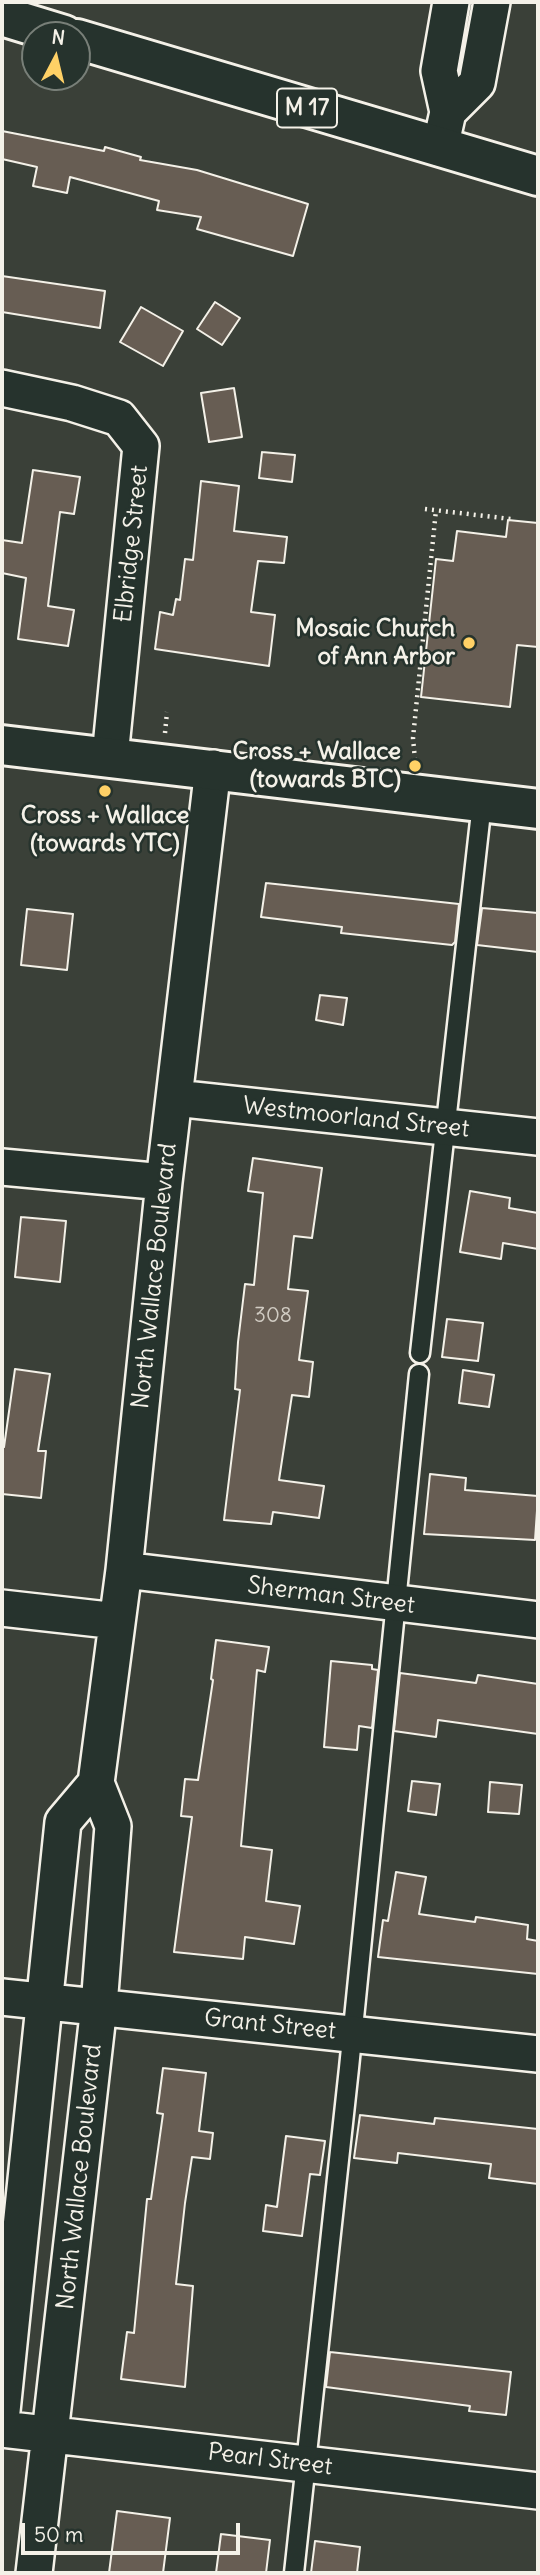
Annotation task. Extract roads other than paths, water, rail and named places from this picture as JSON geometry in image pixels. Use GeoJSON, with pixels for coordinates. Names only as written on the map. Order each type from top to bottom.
{"type":"FeatureCollection","features":[{"type":"Feature","properties":{"kind":"main road"},"geometry":{"type":"LineString","coordinates":[[2,16],[21,22]]}},
{"type":"Feature","properties":{"kind":"main road","name":"M 17"},"geometry":{"type":"LineString","coordinates":[[91,42],[444,130],[538,176]]}},
{"type":"Feature","properties":{"kind":"main road"},"geometry":{"type":"LineString","coordinates":[[2,745],[213,768],[538,809]]}},
{"type":"Feature","properties":{"kind":"street"},"geometry":{"type":"LineString","coordinates":[[444,130],[439,71],[451,2]]}},
{"type":"Feature","properties":{"kind":"street"},"geometry":{"type":"LineString","coordinates":[[444,130],[477,83],[492,2]]}},
{"type":"Feature","properties":{"kind":"street","name":"Elbridge Street"},"geometry":{"type":"LineString","coordinates":[[2,388],[72,403],[119,418],[141,446],[110,757]]}},
{"type":"Feature","properties":{"kind":"street","name":"North Wallace Boulevard"},"geometry":{"type":"LineString","coordinates":[[34,2573],[99,2006],[113,1826],[96,1783],[124,1570],[164,1182],[213,768]]}},
{"type":"Feature","properties":{"kind":"street","name":"Westmoorland Street"},"geometry":{"type":"LineString","coordinates":[[174,1098],[538,1137]]}},
{"type":"Feature","properties":{"kind":"street"},"geometry":{"type":"LineString","coordinates":[[2,1167],[164,1182]]}},
{"type":"Feature","properties":{"kind":"street","name":"Sherman Street"},"geometry":{"type":"LineString","coordinates":[[124,1570],[538,1620]]}},
{"type":"Feature","properties":{"kind":"street"},"geometry":{"type":"LineString","coordinates":[[2,1608],[117,1621]]}},
{"type":"Feature","properties":{"kind":"street"},"geometry":{"type":"LineString","coordinates":[[2,2411],[63,1822],[96,1783]]}},
{"type":"Feature","properties":{"kind":"street","name":"Grant Street"},"geometry":{"type":"LineString","coordinates":[[2,1997],[538,2054]]}},
{"type":"Feature","properties":{"kind":"street","name":"Pearl Street"},"geometry":{"type":"LineString","coordinates":[[2,2430],[538,2491]]}},
{"type":"Feature","properties":{"kind":"lane"},"geometry":{"type":"LineString","coordinates":[[420,1353],[482,803]]}},
{"type":"Feature","properties":{"kind":"lane"},"geometry":{"type":"LineString","coordinates":[[294,2573],[353,2034],[393,1604],[419,1374]]}},
{"type":"Feature","properties":{"kind":"place","name":"Mosaic Church of Ann Arbor"},"geometry":{"type":"Point","coordinates":[469,643]}},
{"type":"Feature","properties":{"kind":"place","name":"Cross + Wallace (towards BTC)"},"geometry":{"type":"Point","coordinates":[415,766]}},
{"type":"Feature","properties":{"kind":"place","name":"Cross + Wallace (towards YTC)"},"geometry":{"type":"Point","coordinates":[105,791]}}]}
